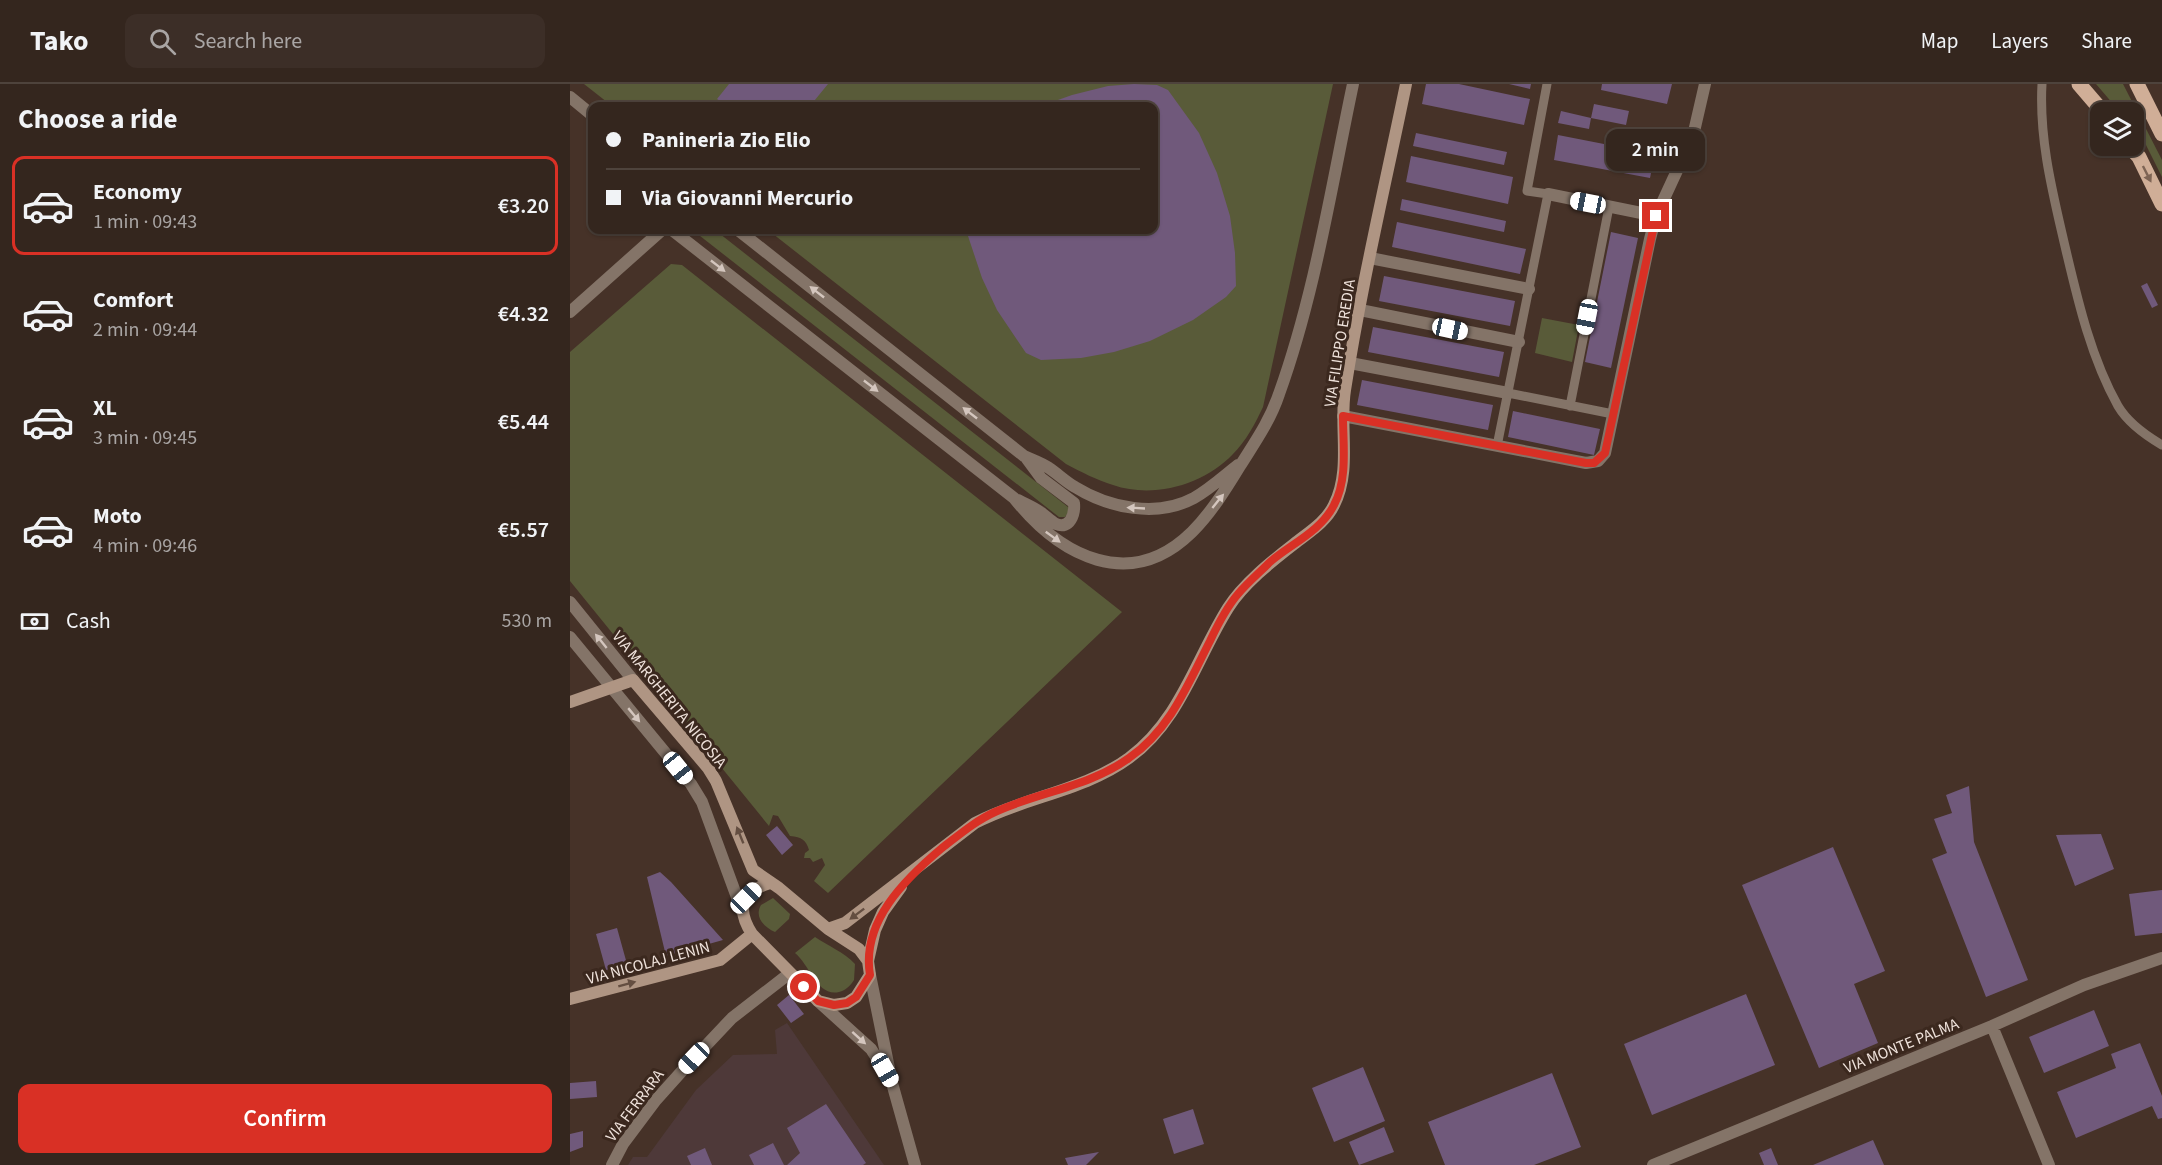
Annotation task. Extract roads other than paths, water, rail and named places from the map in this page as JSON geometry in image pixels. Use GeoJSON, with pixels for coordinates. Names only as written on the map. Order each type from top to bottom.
{"type":"FeatureCollection","features":[{"type":"Feature","properties":{"kind":"main road","name":"VIA FILIPPO EREDIA"},"geometry":{"type":"LineString","coordinates":[[916,870],[975,823],[996,812],[1108,771],[1145,746],[1164,725],[1178,704],[1217,627],[1239,593],[1270,562],[1329,514],[1340,490],[1343,466],[1344,393],[1406,84]]}},
{"type":"Feature","properties":{"kind":"main road"},"geometry":{"type":"LineString","coordinates":[[2079,84],[2094,102]]}},
{"type":"Feature","properties":{"kind":"main road"},"geometry":{"type":"LineString","coordinates":[[2137,84],[2162,134]]}},
{"type":"Feature","properties":{"kind":"main road"},"geometry":{"type":"LineString","coordinates":[[2138,156],[2162,204]]}},
{"type":"Feature","properties":{"kind":"main road"},"geometry":{"type":"LineString","coordinates":[[570,702],[633,680]]}},
{"type":"Feature","properties":{"kind":"main road","name":"VIA MARGHERITA NICOSIA"},"geometry":{"type":"LineString","coordinates":[[633,680],[708,768],[725,798],[753,870],[828,929],[859,949],[868,961]]}},
{"type":"Feature","properties":{"kind":"main road"},"geometry":{"type":"LineString","coordinates":[[828,929],[844,923],[916,870]]}},
{"type":"Feature","properties":{"kind":"main road"},"geometry":{"type":"LineString","coordinates":[[770,883],[757,887],[746,898],[742,911],[745,922],[752,934],[818,1001],[834,1005],[847,1003],[856,997],[870,975],[868,961],[871,944],[883,912],[916,870]]}},
{"type":"Feature","properties":{"kind":"main road","name":"VIA NICOLAJ LENIN"},"geometry":{"type":"LineString","coordinates":[[570,999],[720,960],[752,934]]}},
{"type":"Feature","properties":{"kind":"street"},"geometry":{"type":"LineString","coordinates":[[1014,498],[1032,521],[1067,547],[1103,562],[1135,563],[1165,552],[1193,531],[1223,495],[1268,421],[1299,333],[1353,84]]}},
{"type":"Feature","properties":{"kind":"street"},"geometry":{"type":"LineString","coordinates":[[1343,416],[1586,463],[1598,460],[1605,453],[1656,216],[1693,136],[1705,84]]}},
{"type":"Feature","properties":{"kind":"street"},"geometry":{"type":"LineString","coordinates":[[570,97],[588,112]]}},
{"type":"Feature","properties":{"kind":"street"},"geometry":{"type":"LineString","coordinates":[[1548,194],[1656,216]]}},
{"type":"Feature","properties":{"kind":"street"},"geometry":{"type":"LineString","coordinates":[[570,312],[658,234]]}},
{"type":"Feature","properties":{"kind":"street"},"geometry":{"type":"LineString","coordinates":[[677,234],[1014,498],[1039,511],[1056,524],[1062,525],[1069,522],[1075,511],[1074,503],[1041,478],[1024,456]]}},
{"type":"Feature","properties":{"kind":"street"},"geometry":{"type":"LineString","coordinates":[[743,234],[1024,456],[1049,468],[1089,495],[1113,505],[1137,509],[1160,507],[1193,498],[1244,460]]}},
{"type":"Feature","properties":{"kind":"street"},"geometry":{"type":"LineString","coordinates":[[1370,258],[1529,289]]}},
{"type":"Feature","properties":{"kind":"street"},"geometry":{"type":"LineString","coordinates":[[1360,310],[1519,342]]}},
{"type":"Feature","properties":{"kind":"street"},"geometry":{"type":"LineString","coordinates":[[1350,363],[1508,393]]}},
{"type":"Feature","properties":{"kind":"street","name":"VIA MARGHERITA NICOSIA"},"geometry":{"type":"LineString","coordinates":[[570,602],[633,680]]}},
{"type":"Feature","properties":{"kind":"street"},"geometry":{"type":"LineString","coordinates":[[570,637],[691,784],[702,802],[742,911]]}},
{"type":"Feature","properties":{"kind":"street","name":"VIA MONTE PALMA"},"geometry":{"type":"LineString","coordinates":[[1653,1165],[1992,1026],[2084,985],[2162,958]]}},
{"type":"Feature","properties":{"kind":"street","name":"VIA FERRARA"},"geometry":{"type":"LineString","coordinates":[[612,1165],[623,1144],[656,1100],[732,1018],[790,973]]}},
{"type":"Feature","properties":{"kind":"street"},"geometry":{"type":"LineString","coordinates":[[870,975],[892,1083],[915,1165]]}},
{"type":"Feature","properties":{"kind":"street"},"geometry":{"type":"LineString","coordinates":[[818,1001],[871,1049],[892,1083]]}},
{"type":"Feature","properties":{"kind":"street"},"geometry":{"type":"LineString","coordinates":[[1992,1026],[2049,1165]]}},
{"type":"Feature","properties":{"kind":"lane"},"geometry":{"type":"LineString","coordinates":[[1497,446],[1548,194],[1527,191],[1547,84]]}},
{"type":"Feature","properties":{"kind":"lane"},"geometry":{"type":"LineString","coordinates":[[2042,84],[2041,108],[2048,171],[2094,354],[2119,408],[2142,434],[2162,445]]}},
{"type":"Feature","properties":{"kind":"lane"},"geometry":{"type":"LineString","coordinates":[[1570,405],[1609,207]]}},
{"type":"Feature","properties":{"kind":"lane"},"geometry":{"type":"LineString","coordinates":[[1508,393],[1613,414]]}}]}
